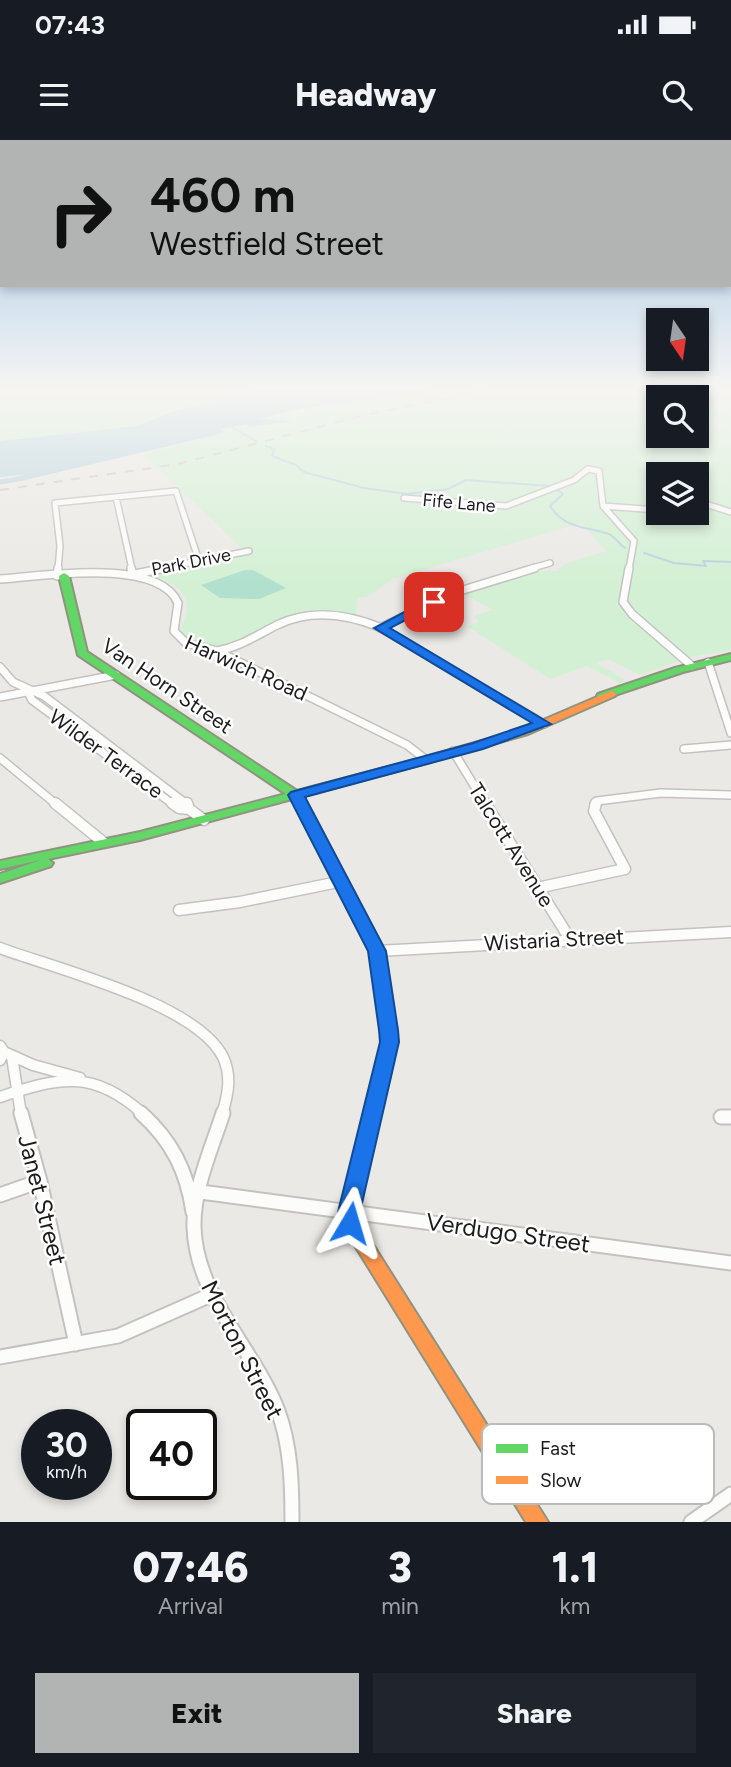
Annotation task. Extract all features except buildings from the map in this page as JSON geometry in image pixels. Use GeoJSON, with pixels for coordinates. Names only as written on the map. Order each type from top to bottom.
{"type":"FeatureCollection","features":[{"type":"Feature","properties":{"kind":"street","name":"Fife Lane"},"geometry":{"type":"LineString","coordinates":[[404,498],[506,506],[594,469],[601,474],[597,492],[603,506]]}},
{"type":"Feature","properties":{"kind":"street"},"geometry":{"type":"LineString","coordinates":[[60,576],[60,545],[55,503],[176,491],[199,561]]}},
{"type":"Feature","properties":{"kind":"street"},"geometry":{"type":"LineString","coordinates":[[116,497],[133,575]]}},
{"type":"Feature","properties":{"kind":"street"},"geometry":{"type":"LineString","coordinates":[[709,505],[731,512]]}},
{"type":"Feature","properties":{"kind":"street"},"geometry":{"type":"LineString","coordinates":[[603,506],[646,509]]}},
{"type":"Feature","properties":{"kind":"street"},"geometry":{"type":"LineString","coordinates":[[603,506],[634,541],[622,596],[625,606],[692,666]]}},
{"type":"Feature","properties":{"kind":"street","name":"Park Drive"},"geometry":{"type":"LineString","coordinates":[[133,575],[250,551]]}},
{"type":"Feature","properties":{"kind":"street"},"geometry":{"type":"LineString","coordinates":[[380,628],[450,594],[550,564]]}},
{"type":"Feature","properties":{"kind":"street","name":"Harwich Road"},"geometry":{"type":"LineString","coordinates":[[0,579],[133,575],[160,583],[176,597],[179,609],[174,631],[178,638],[195,646],[217,651],[407,745],[425,759]]}},
{"type":"Feature","properties":{"kind":"street","name":"Van Horn Street"},"geometry":{"type":"LineString","coordinates":[[60,576],[81,650],[296,795]]}},
{"type":"Feature","properties":{"kind":"street"},"geometry":{"type":"LineString","coordinates":[[217,651],[247,645],[283,622],[314,615],[353,618],[380,628],[540,721]]}},
{"type":"Feature","properties":{"kind":"street"},"geometry":{"type":"LineString","coordinates":[[0,865],[132,838],[425,759],[582,710],[611,694],[692,666],[731,657]]}},
{"type":"Feature","properties":{"kind":"street"},"geometry":{"type":"LineString","coordinates":[[708,662],[731,733]]}},
{"type":"Feature","properties":{"kind":"street","name":"Wilder Terrace"},"geometry":{"type":"LineString","coordinates":[[0,667],[4,674],[28,692],[44,696],[187,802],[189,809]]}},
{"type":"Feature","properties":{"kind":"street"},"geometry":{"type":"LineString","coordinates":[[0,697],[116,675]]}},
{"type":"Feature","properties":{"kind":"street","name":"Wilder Terrace"},"geometry":{"type":"LineString","coordinates":[[28,692],[32,700],[128,771],[179,808],[189,809],[204,820]]}},
{"type":"Feature","properties":{"kind":"street"},"geometry":{"type":"LineString","coordinates":[[78,734],[88,729]]}},
{"type":"Feature","properties":{"kind":"street"},"geometry":{"type":"LineString","coordinates":[[684,749],[731,746]]}},
{"type":"Feature","properties":{"kind":"street","name":"Talcott Avenue"},"geometry":{"type":"LineString","coordinates":[[453,751],[570,939]]}},
{"type":"Feature","properties":{"kind":"street"},"geometry":{"type":"LineString","coordinates":[[0,758],[103,842]]}},
{"type":"Feature","properties":{"kind":"street"},"geometry":{"type":"LineString","coordinates":[[128,771],[138,766]]}},
{"type":"Feature","properties":{"kind":"street"},"geometry":{"type":"LineString","coordinates":[[537,888],[625,869],[594,811],[594,803],[661,793],[731,795]]}},
{"type":"Feature","properties":{"kind":"street"},"geometry":{"type":"LineString","coordinates":[[296,795],[377,951],[390,1042],[349,1212],[359,1241],[482,1434]]}},
{"type":"Feature","properties":{"kind":"street"},"geometry":{"type":"LineString","coordinates":[[0,873],[117,847],[132,838]]}},
{"type":"Feature","properties":{"kind":"street"},"geometry":{"type":"LineString","coordinates":[[0,880],[47,863]]}},
{"type":"Feature","properties":{"kind":"street"},"geometry":{"type":"LineString","coordinates":[[179,910],[240,902],[343,881]]}},
{"type":"Feature","properties":{"kind":"street","name":"Wistaria Street"},"geometry":{"type":"LineString","coordinates":[[377,951],[731,932]]}},
{"type":"Feature","properties":{"kind":"street","name":"Morton Street"},"geometry":{"type":"LineString","coordinates":[[0,948],[148,1002],[195,1028],[216,1046],[227,1066],[229,1085],[194,1225],[198,1260],[213,1294],[272,1398],[282,1424],[292,1482],[292,1522]]}},
{"type":"Feature","properties":{"kind":"street","name":"Janet Street"},"geometry":{"type":"LineString","coordinates":[[4,1054],[88,1081],[128,1102],[165,1138],[186,1174],[194,1225]]}},
{"type":"Feature","properties":{"kind":"street","name":"Janet Street"},"geometry":{"type":"LineString","coordinates":[[4,1054],[18,1082],[16,1092],[40,1181],[76,1344]]}},
{"type":"Feature","properties":{"kind":"street"},"geometry":{"type":"LineString","coordinates":[[0,1097],[54,1082],[88,1081]]}},
{"type":"Feature","properties":{"kind":"street"},"geometry":{"type":"LineString","coordinates":[[0,1195],[40,1181]]}},
{"type":"Feature","properties":{"kind":"street","name":"Verdugo Street"},"geometry":{"type":"LineString","coordinates":[[201,1192],[731,1263]]}},
{"type":"Feature","properties":{"kind":"street"},"geometry":{"type":"LineString","coordinates":[[0,1357],[76,1344],[138,1329],[213,1294]]}},
{"type":"Feature","properties":{"kind":"street"},"geometry":{"type":"LineString","coordinates":[[691,1522],[731,1494]]}},
{"type":"Feature","properties":{"kind":"street"},"geometry":{"type":"LineString","coordinates":[[527,1504],[538,1522]]}},
{"type":"Feature","properties":{"kind":"green space"},"geometry":{"type":"Polygon","coordinates":[[[144,454],[731,454],[731,650],[690,657],[640,675],[608,659],[596,663],[626,680],[620,683],[587,666],[550,679],[467,626],[479,622],[473,616],[493,610],[464,594],[542,571],[557,571],[565,564],[606,551],[581,523],[392,579],[367,597],[358,598],[356,615],[314,613],[260,635],[220,647],[202,647],[189,641],[181,627],[187,606],[181,591],[145,573],[248,554],[144,454]]]}},
{"type":"Feature","properties":{"kind":"green space"},"geometry":{"type":"Polygon","coordinates":[[[245,570],[253,570],[286,588],[259,599],[220,598],[201,585],[245,570]]]}},
{"type":"Feature","properties":{"kind":"water"},"geometry":{"type":"Polygon","coordinates":[[[0,454],[133,454],[25,480],[23,475],[0,477],[0,454]]]}},
{"type":"Feature","properties":{"kind":"waterway"},"geometry":{"type":"LineString","coordinates":[[272,454],[296,465],[304,472],[364,488],[407,494],[448,489],[466,480],[549,486]]}},
{"type":"Feature","properties":{"kind":"waterway"},"geometry":{"type":"LineString","coordinates":[[0,482],[24,478]]}},
{"type":"Feature","properties":{"kind":"waterway"},"geometry":{"type":"LineString","coordinates":[[555,489],[563,494],[550,506],[562,519],[576,526],[609,534],[625,548]]}},
{"type":"Feature","properties":{"kind":"waterway"},"geometry":{"type":"LineString","coordinates":[[644,553],[674,563],[706,566],[703,561],[731,562]]}},
{"type":"Feature","properties":{"kind":"railway"},"geometry":{"type":"LineString","coordinates":[[0,490],[178,464],[214,454]]}},
{"type":"Feature","properties":{"kind":"traffic: fast"},"geometry":{"type":"LineString","coordinates":[[64,576],[82,653],[296,795],[377,951],[390,1042],[383,1071]]}},
{"type":"Feature","properties":{"kind":"traffic: fast"},"geometry":{"type":"LineString","coordinates":[[602,696],[679,670],[731,657]]}},
{"type":"Feature","properties":{"kind":"traffic: fast"},"geometry":{"type":"LineString","coordinates":[[0,865],[140,836],[426,760]]}},
{"type":"Feature","properties":{"kind":"traffic: fast"},"geometry":{"type":"LineString","coordinates":[[0,879],[47,863]]}},
{"type":"Feature","properties":{"kind":"traffic: slow"},"geometry":{"type":"LineString","coordinates":[[426,760],[524,732],[611,694]]}},
{"type":"Feature","properties":{"kind":"traffic: slow"},"geometry":{"type":"LineString","coordinates":[[383,1071],[349,1212],[350,1223],[482,1433]]}},
{"type":"Feature","properties":{"kind":"traffic: slow"},"geometry":{"type":"LineString","coordinates":[[527,1504],[538,1522]]}},
{"type":"Feature","properties":{"kind":"route"},"geometry":{"type":"LineString","coordinates":[[350,1223],[349,1212],[390,1042],[389,1030],[377,951],[296,795],[478,746],[544,724],[380,628],[434,602]]}}]}
